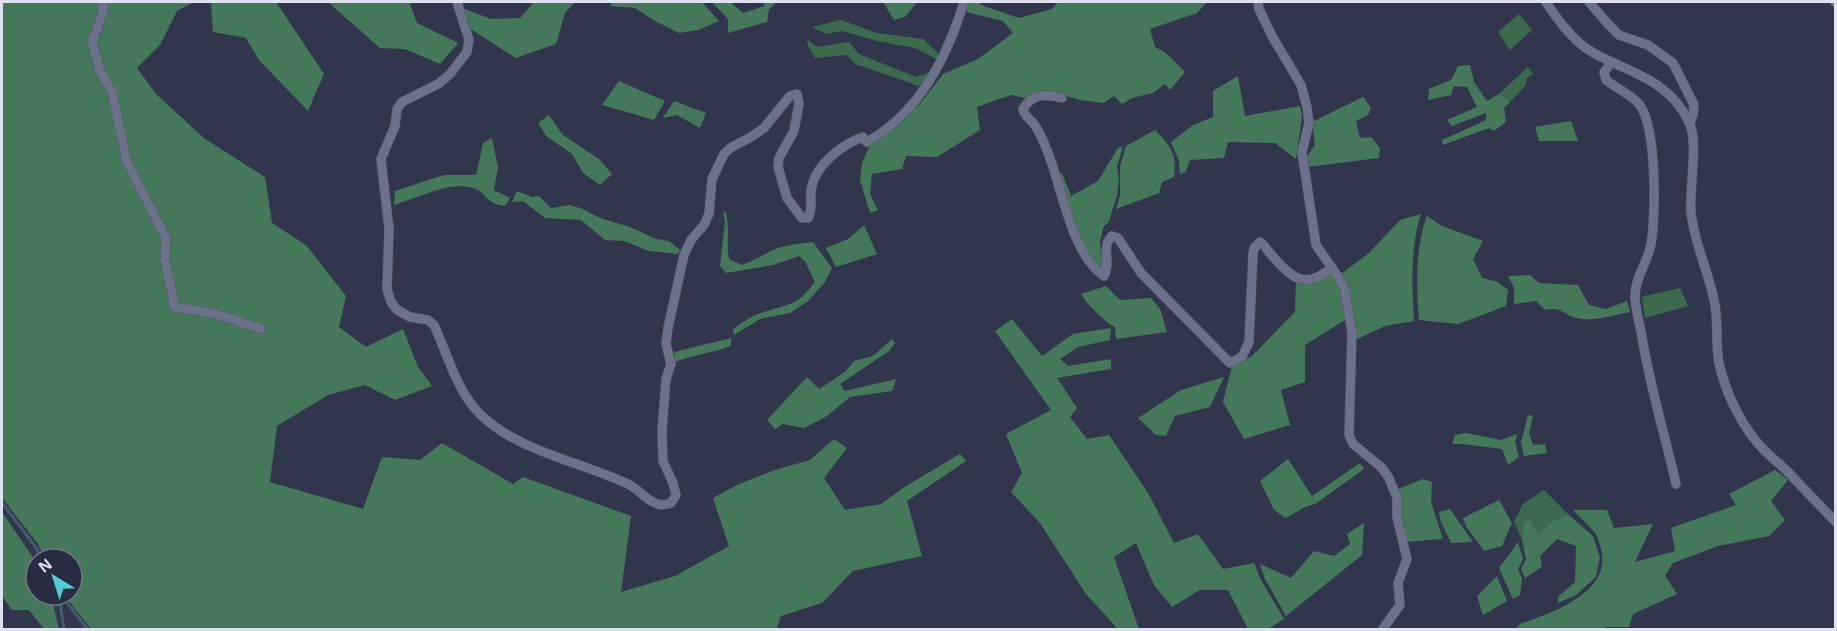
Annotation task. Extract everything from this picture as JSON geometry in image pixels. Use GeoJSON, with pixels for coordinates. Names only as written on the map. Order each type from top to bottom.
{"type":"FeatureCollection","features":[{"type":"Feature","properties":{"kind":"street"},"geometry":{"type":"LineString","coordinates":[[102,2],[104,10],[92,41],[100,70],[112,92],[127,162],[166,238],[165,260],[176,307],[213,313],[261,329]]}},
{"type":"Feature","properties":{"kind":"street"},"geometry":{"type":"LineString","coordinates":[[457,2],[469,40],[467,52],[450,74],[438,84],[402,102],[381,159],[387,196],[387,290],[391,302],[397,310],[428,320],[434,325],[462,388],[479,413],[501,430],[536,447],[630,485],[650,501],[660,505],[671,503],[676,495],[663,461],[662,445],[664,395],[671,364],[666,344],[671,309],[684,255],[691,240],[704,225],[709,214],[712,179],[724,154],[764,128],[790,96],[797,94],[799,103],[794,131],[779,158],[778,167],[787,198],[802,218],[808,218],[812,212],[812,188],[822,167],[831,157],[854,140],[863,137],[867,142],[875,137],[891,125],[924,91],[939,68],[950,44],[964,2]]}},
{"type":"Feature","properties":{"kind":"street"},"geometry":{"type":"LineString","coordinates":[[1258,2],[1272,36],[1301,85],[1309,123],[1302,152],[1316,245],[1344,288],[1352,332],[1349,435],[1353,444],[1382,467],[1397,498],[1397,517],[1407,559],[1398,583],[1400,605],[1382,630]]}},
{"type":"Feature","properties":{"kind":"street"},"geometry":{"type":"LineString","coordinates":[[1546,2],[1575,39],[1591,51],[1636,72],[1665,91],[1681,108],[1690,123],[1693,135],[1691,212],[1696,242],[1709,276],[1718,316],[1719,362],[1726,387],[1739,415],[1756,442],[1836,522]]}},
{"type":"Feature","properties":{"kind":"street"},"geometry":{"type":"LineString","coordinates":[[1589,2],[1619,35],[1648,45],[1673,63],[1694,105],[1690,123]]}},
{"type":"Feature","properties":{"kind":"street"},"geometry":{"type":"LineString","coordinates":[[1612,62],[1604,72],[1606,80],[1639,104],[1650,133],[1653,164],[1653,229],[1651,247],[1637,280],[1635,297],[1649,381],[1677,484]]}},
{"type":"Feature","properties":{"kind":"street"},"geometry":{"type":"LineString","coordinates":[[1062,98],[1043,94],[1026,102],[1023,109],[1025,117],[1036,127],[1048,152],[1077,240],[1087,256],[1098,272],[1104,276],[1108,268],[1106,248],[1108,240],[1112,236],[1118,238],[1141,273],[1230,363],[1242,357],[1250,342],[1253,254],[1257,244],[1260,242],[1264,244],[1286,270],[1301,280],[1311,281],[1332,267]]}},
{"type":"Feature","properties":{"kind":"green space"},"geometry":{"type":"Polygon","coordinates":[[[2,2],[194,2],[177,11],[160,45],[137,68],[156,94],[205,139],[265,177],[272,223],[306,245],[346,296],[339,327],[366,347],[403,329],[418,367],[432,386],[395,400],[365,385],[328,395],[277,426],[270,482],[363,509],[382,457],[420,460],[442,443],[513,484],[523,477],[631,516],[621,592],[675,576],[729,546],[713,498],[739,484],[810,460],[834,439],[847,448],[824,478],[845,510],[881,504],[906,486],[960,454],[966,461],[907,501],[922,556],[853,571],[822,603],[781,616],[776,630],[91,629],[74,607],[84,607],[84,547],[39,547],[2,498],[2,2]]]}},
{"type":"Feature","properties":{"kind":"green space"},"geometry":{"type":"Polygon","coordinates":[[[211,2],[276,2],[324,74],[308,111],[259,60],[246,38],[213,32],[211,2]]]}},
{"type":"Feature","properties":{"kind":"green space"},"geometry":{"type":"Polygon","coordinates":[[[328,2],[415,2],[410,4],[417,23],[458,43],[440,64],[405,49],[380,48],[328,2]]]}},
{"type":"Feature","properties":{"kind":"green space"},"geometry":{"type":"Polygon","coordinates":[[[534,2],[575,2],[565,13],[556,44],[516,58],[469,28],[465,9],[491,19],[520,18],[534,2]]]}},
{"type":"Feature","properties":{"kind":"green space"},"geometry":{"type":"Polygon","coordinates":[[[612,2],[702,2],[719,21],[698,30],[679,33],[635,8],[610,6],[612,2]]]}},
{"type":"Feature","properties":{"kind":"green space"},"geometry":{"type":"Polygon","coordinates":[[[712,2],[730,2],[743,13],[765,6],[763,2],[777,2],[769,9],[767,22],[728,33],[728,19],[712,2]]]}},
{"type":"Feature","properties":{"kind":"green space"},"geometry":{"type":"Polygon","coordinates":[[[883,2],[917,2],[905,17],[894,20],[883,2]]]}},
{"type":"Feature","properties":{"kind":"green space"},"geometry":{"type":"Polygon","coordinates":[[[969,2],[979,2],[981,5],[1019,18],[1052,9],[1058,2],[1206,3],[1197,13],[1150,29],[1155,47],[1165,52],[1185,72],[1170,90],[1165,84],[1153,93],[1132,98],[1122,104],[1114,96],[1104,103],[1080,100],[1046,90],[1027,98],[1011,95],[977,107],[980,130],[937,157],[906,156],[902,169],[872,174],[870,194],[878,210],[870,213],[860,180],[862,163],[870,145],[920,104],[943,74],[978,59],[1013,33],[1003,21],[966,12],[969,2]]]}},
{"type":"Feature","properties":{"kind":"green space"},"geometry":{"type":"Polygon","coordinates":[[[1519,14],[1532,30],[1510,50],[1498,32],[1519,14]]]}},
{"type":"Feature","properties":{"kind":"green space"},"geometry":{"type":"Polygon","coordinates":[[[841,20],[877,33],[923,39],[939,54],[938,60],[915,48],[877,41],[842,31],[826,34],[812,27],[841,20]]]}},
{"type":"Feature","properties":{"kind":"green space"},"geometry":{"type":"Polygon","coordinates":[[[807,39],[817,47],[849,42],[859,54],[916,77],[932,72],[919,86],[855,64],[847,55],[815,58],[807,39]]]}},
{"type":"Feature","properties":{"kind":"green space"},"geometry":{"type":"Polygon","coordinates":[[[1470,65],[1474,82],[1487,101],[1499,94],[1510,102],[1504,108],[1506,122],[1494,131],[1489,128],[1443,145],[1442,140],[1486,120],[1486,113],[1452,126],[1447,120],[1477,107],[1467,87],[1454,86],[1451,95],[1428,100],[1429,89],[1451,80],[1458,66],[1470,65]]]}},
{"type":"Feature","properties":{"kind":"green space"},"geometry":{"type":"Polygon","coordinates":[[[1528,67],[1533,74],[1527,78],[1526,85],[1510,102],[1499,94],[1528,67]]]}},
{"type":"Feature","properties":{"kind":"green space"},"geometry":{"type":"Polygon","coordinates":[[[1238,76],[1245,116],[1300,106],[1302,116],[1296,159],[1275,143],[1228,142],[1224,158],[1190,160],[1186,171],[1180,175],[1179,161],[1171,142],[1193,125],[1213,117],[1213,91],[1238,76]]]}},
{"type":"Feature","properties":{"kind":"green space"},"geometry":{"type":"Polygon","coordinates":[[[619,81],[665,101],[654,120],[602,105],[619,81]]]}},
{"type":"Feature","properties":{"kind":"green space"},"geometry":{"type":"Polygon","coordinates":[[[1363,97],[1371,108],[1368,115],[1356,121],[1360,138],[1371,137],[1380,148],[1379,158],[1307,167],[1308,155],[1315,145],[1312,122],[1363,97]]]}},
{"type":"Feature","properties":{"kind":"green space"},"geometry":{"type":"Polygon","coordinates":[[[674,101],[706,113],[700,128],[677,115],[663,118],[674,101]]]}},
{"type":"Feature","properties":{"kind":"green space"},"geometry":{"type":"Polygon","coordinates":[[[549,115],[563,135],[599,159],[612,174],[600,185],[583,173],[572,154],[546,136],[538,123],[549,115]]]}},
{"type":"Feature","properties":{"kind":"green space"},"geometry":{"type":"Polygon","coordinates":[[[1571,121],[1578,141],[1539,141],[1535,127],[1571,121]]]}},
{"type":"Feature","properties":{"kind":"green space"},"geometry":{"type":"Polygon","coordinates":[[[1155,130],[1172,151],[1175,162],[1174,177],[1162,182],[1159,193],[1116,209],[1120,196],[1120,166],[1126,146],[1155,130]]]}},
{"type":"Feature","properties":{"kind":"green space"},"geometry":{"type":"Polygon","coordinates":[[[492,138],[498,167],[494,190],[510,198],[505,206],[489,200],[473,188],[464,186],[444,188],[394,205],[395,191],[444,175],[476,175],[483,143],[492,138]]]}},
{"type":"Feature","properties":{"kind":"green space"},"geometry":{"type":"Polygon","coordinates":[[[1123,146],[1117,167],[1119,180],[1117,195],[1109,221],[1103,228],[1100,242],[1105,263],[1102,270],[1089,256],[1057,176],[1062,173],[1071,196],[1098,181],[1118,148],[1123,146]]]}},
{"type":"Feature","properties":{"kind":"green space"},"geometry":{"type":"Polygon","coordinates":[[[517,191],[532,197],[539,196],[551,208],[570,205],[583,209],[600,218],[630,227],[656,239],[669,241],[680,250],[678,254],[649,251],[624,241],[605,240],[581,220],[545,218],[523,201],[512,202],[517,191]]]}},
{"type":"Feature","properties":{"kind":"green space"},"geometry":{"type":"Polygon","coordinates":[[[723,211],[727,219],[729,259],[742,265],[779,248],[813,242],[832,268],[825,282],[808,301],[790,313],[760,319],[734,335],[733,329],[751,317],[796,301],[815,282],[805,261],[799,256],[773,265],[726,273],[720,266],[725,222],[723,211]]]}},
{"type":"Feature","properties":{"kind":"green space"},"geometry":{"type":"Polygon","coordinates":[[[1421,214],[1413,253],[1414,321],[1385,326],[1355,340],[1341,274],[1369,253],[1400,220],[1421,214]]]}},
{"type":"Feature","properties":{"kind":"green space"},"geometry":{"type":"Polygon","coordinates":[[[1427,216],[1442,226],[1483,241],[1473,259],[1482,278],[1498,282],[1508,290],[1506,306],[1458,324],[1419,320],[1417,267],[1420,241],[1427,216]]]}},
{"type":"Feature","properties":{"kind":"green space"},"geometry":{"type":"Polygon","coordinates":[[[864,225],[877,254],[836,267],[826,248],[848,239],[864,225]]]}},
{"type":"Feature","properties":{"kind":"green space"},"geometry":{"type":"Polygon","coordinates":[[[1332,274],[1342,291],[1345,320],[1305,345],[1305,382],[1281,390],[1290,425],[1244,439],[1223,402],[1232,366],[1252,356],[1295,312],[1296,282],[1315,282],[1332,274]]]}},
{"type":"Feature","properties":{"kind":"green space"},"geometry":{"type":"Polygon","coordinates":[[[1530,275],[1539,283],[1578,285],[1589,305],[1606,309],[1627,301],[1630,312],[1604,318],[1583,319],[1572,317],[1559,310],[1545,310],[1536,301],[1514,304],[1514,288],[1508,276],[1530,275]]]}},
{"type":"Feature","properties":{"kind":"green space"},"geometry":{"type":"Polygon","coordinates":[[[1106,286],[1120,300],[1151,298],[1160,309],[1167,332],[1116,339],[1115,327],[1096,312],[1081,294],[1106,286]]]}},
{"type":"Feature","properties":{"kind":"green space"},"geometry":{"type":"Polygon","coordinates":[[[1680,288],[1688,306],[1645,318],[1642,297],[1680,288]]]}},
{"type":"Feature","properties":{"kind":"green space"},"geometry":{"type":"Polygon","coordinates":[[[1012,319],[1042,356],[1073,334],[1111,328],[1110,340],[1078,347],[1060,359],[1068,366],[1111,359],[1111,369],[1057,378],[1077,408],[1070,417],[1087,439],[1109,435],[1148,493],[1174,543],[1198,534],[1223,569],[1254,563],[1261,580],[1284,619],[1268,629],[1248,629],[1228,590],[1200,590],[1172,607],[1154,585],[1136,543],[1114,557],[1139,629],[1118,629],[1086,594],[1040,523],[1011,492],[1022,473],[1006,434],[1051,410],[995,331],[1012,319]]]}},
{"type":"Feature","properties":{"kind":"green space"},"geometry":{"type":"Polygon","coordinates":[[[731,338],[731,346],[675,362],[674,352],[731,338]]]}},
{"type":"Feature","properties":{"kind":"green space"},"geometry":{"type":"Polygon","coordinates":[[[892,339],[895,343],[889,351],[840,384],[845,391],[896,379],[892,391],[850,397],[827,416],[804,428],[783,424],[775,429],[767,420],[807,377],[819,389],[845,372],[854,361],[873,356],[892,339]]]}},
{"type":"Feature","properties":{"kind":"green space"},"geometry":{"type":"Polygon","coordinates":[[[1224,377],[1210,407],[1175,416],[1166,436],[1156,435],[1138,418],[1181,390],[1224,377]]]}},
{"type":"Feature","properties":{"kind":"green space"},"geometry":{"type":"Polygon","coordinates":[[[1528,415],[1533,416],[1529,433],[1533,445],[1545,444],[1547,453],[1524,456],[1521,442],[1528,415]]]}},
{"type":"Feature","properties":{"kind":"green space"},"geometry":{"type":"Polygon","coordinates":[[[1466,433],[1501,440],[1517,434],[1515,442],[1519,457],[1508,465],[1502,449],[1452,444],[1455,435],[1466,433]]]}},
{"type":"Feature","properties":{"kind":"green space"},"geometry":{"type":"Polygon","coordinates":[[[1288,459],[1312,496],[1360,463],[1364,469],[1315,504],[1286,518],[1274,510],[1260,481],[1288,459]]]}},
{"type":"Feature","properties":{"kind":"green space"},"geometry":{"type":"Polygon","coordinates":[[[1775,470],[1788,480],[1771,501],[1785,520],[1769,536],[1718,546],[1673,563],[1665,576],[1677,594],[1633,614],[1629,627],[1605,627],[1604,630],[1516,629],[1520,624],[1549,613],[1578,598],[1590,588],[1598,576],[1602,562],[1598,538],[1573,510],[1607,510],[1614,528],[1653,524],[1635,562],[1675,551],[1671,528],[1736,505],[1729,494],[1775,470]]]}},
{"type":"Feature","properties":{"kind":"green space"},"geometry":{"type":"Polygon","coordinates":[[[1423,479],[1432,482],[1431,502],[1443,539],[1405,542],[1396,490],[1423,479]]]}},
{"type":"Feature","properties":{"kind":"green space"},"geometry":{"type":"Polygon","coordinates":[[[1544,490],[1569,515],[1553,521],[1538,538],[1524,523],[1522,540],[1514,522],[1523,504],[1544,490]]]}},
{"type":"Feature","properties":{"kind":"green space"},"geometry":{"type":"Polygon","coordinates":[[[1499,500],[1512,523],[1502,546],[1484,551],[1463,518],[1499,500]]]}},
{"type":"Feature","properties":{"kind":"green space"},"geometry":{"type":"Polygon","coordinates":[[[1450,509],[1473,542],[1451,543],[1440,520],[1439,512],[1450,509]]]}},
{"type":"Feature","properties":{"kind":"green space"},"geometry":{"type":"Polygon","coordinates":[[[2,512],[26,547],[24,607],[54,607],[59,629],[44,629],[29,610],[12,610],[2,596],[2,512]]]}},
{"type":"Feature","properties":{"kind":"green space"},"geometry":{"type":"Polygon","coordinates":[[[1569,515],[1593,536],[1600,557],[1596,577],[1576,595],[1558,603],[1558,597],[1575,582],[1576,546],[1557,539],[1540,556],[1542,567],[1525,578],[1521,569],[1526,559],[1522,540],[1524,523],[1531,521],[1538,537],[1553,521],[1569,515]]]}},
{"type":"Feature","properties":{"kind":"green space"},"geometry":{"type":"Polygon","coordinates":[[[1364,523],[1362,555],[1286,616],[1265,579],[1260,564],[1291,578],[1314,551],[1334,556],[1350,544],[1347,534],[1364,523]]]}},
{"type":"Feature","properties":{"kind":"green space"},"geometry":{"type":"Polygon","coordinates":[[[1518,542],[1523,559],[1518,569],[1522,579],[1520,595],[1513,599],[1499,568],[1518,542]]]}},
{"type":"Feature","properties":{"kind":"green space"},"geometry":{"type":"Polygon","coordinates":[[[1497,576],[1507,601],[1483,615],[1477,596],[1497,576]]]}},
{"type":"Feature","properties":{"kind":"waterway"},"geometry":{"type":"LineString","coordinates":[[2,503],[36,547]]}},
{"type":"Feature","properties":{"kind":"waterway"},"geometry":{"type":"LineString","coordinates":[[61,607],[64,630]]}},
{"type":"Feature","properties":{"kind":"waterway"},"geometry":{"type":"LineString","coordinates":[[70,607],[88,630]]}}]}
